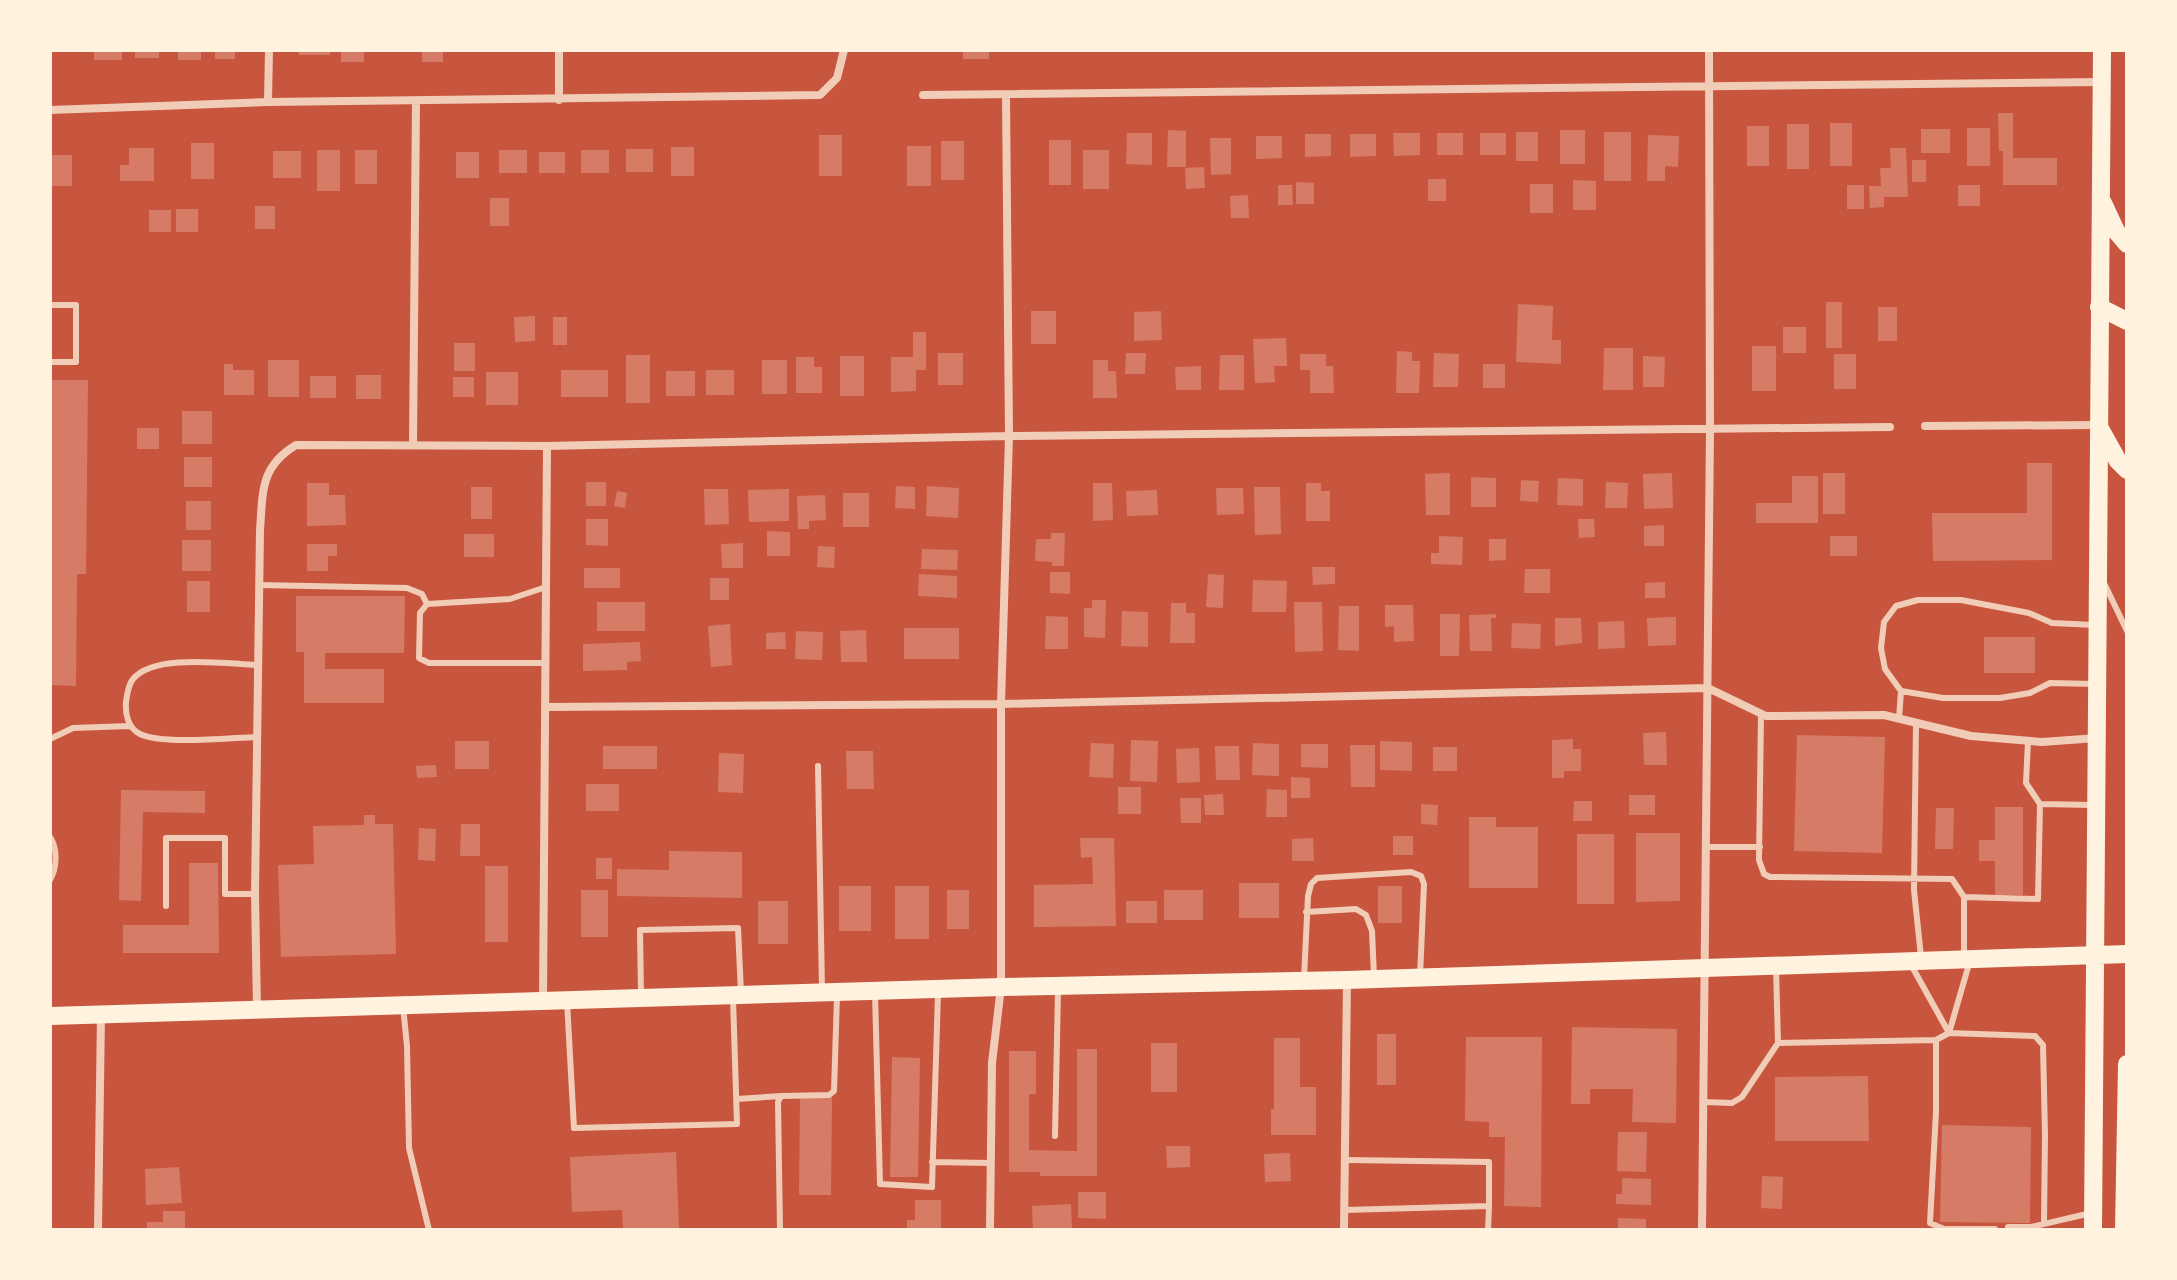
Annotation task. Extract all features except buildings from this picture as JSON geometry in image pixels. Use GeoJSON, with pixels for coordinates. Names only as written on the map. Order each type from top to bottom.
{"type":"FeatureCollection","features":[{"type":"Feature","properties":{"kind":"main road"},"geometry":{"type":"LineString","coordinates":[[2093,1221],[2102,50]]}},
{"type":"Feature","properties":{"kind":"main road"},"geometry":{"type":"LineString","coordinates":[[2100,197],[2116,231],[2127,244]]}},
{"type":"Feature","properties":{"kind":"main road"},"geometry":{"type":"LineString","coordinates":[[2099,307],[2127,321]]}},
{"type":"Feature","properties":{"kind":"main road"},"geometry":{"type":"LineString","coordinates":[[2098,425],[2118,461],[2127,470]]}},
{"type":"Feature","properties":{"kind":"main road"},"geometry":{"type":"LineString","coordinates":[[50,1016],[1001,987],[1375,980],[2127,954]]}},
{"type":"Feature","properties":{"kind":"main road"},"geometry":{"type":"LineString","coordinates":[[2124,1230],[2127,1064]]}},
{"type":"Feature","properties":{"kind":"street"},"geometry":{"type":"LineString","coordinates":[[268,102],[269,50]]}},
{"type":"Feature","properties":{"kind":"street"},"geometry":{"type":"LineString","coordinates":[[559,50],[559,100]]}},
{"type":"Feature","properties":{"kind":"street"},"geometry":{"type":"LineString","coordinates":[[50,110],[268,102],[820,95],[837,78],[844,50]]}},
{"type":"Feature","properties":{"kind":"street"},"geometry":{"type":"LineString","coordinates":[[1702,1230],[1710,430],[1709,50]]}},
{"type":"Feature","properties":{"kind":"street"},"geometry":{"type":"LineString","coordinates":[[923,95],[2101,82]]}},
{"type":"Feature","properties":{"kind":"street"},"geometry":{"type":"LineString","coordinates":[[990,1230],[992,1063],[1001,987],[1001,704],[1009,436],[1006,95]]}},
{"type":"Feature","properties":{"kind":"street"},"geometry":{"type":"LineString","coordinates":[[413,445],[416,101]]}},
{"type":"Feature","properties":{"kind":"street"},"geometry":{"type":"LineString","coordinates":[[1925,426],[2098,425]]}},
{"type":"Feature","properties":{"kind":"street"},"geometry":{"type":"LineString","coordinates":[[257,1010],[256,737],[263,485],[278,456],[296,445],[547,446],[1009,436],[1890,427]]}},
{"type":"Feature","properties":{"kind":"street"},"geometry":{"type":"LineString","coordinates":[[543,1002],[547,446]]}},
{"type":"Feature","properties":{"kind":"street"},"geometry":{"type":"LineString","coordinates":[[545,707],[1001,704],[1708,688],[1761,714],[1884,715],[1971,736],[2028,741],[2097,738]]}},
{"type":"Feature","properties":{"kind":"street"},"geometry":{"type":"LineString","coordinates":[[1344,1230],[1347,980]]}},
{"type":"Feature","properties":{"kind":"street"},"geometry":{"type":"LineString","coordinates":[[98,1230],[101,1013]]}},
{"type":"Feature","properties":{"kind":"lane"},"geometry":{"type":"LineString","coordinates":[[50,305],[76,305],[76,362],[50,362]]}},
{"type":"Feature","properties":{"kind":"lane"},"geometry":{"type":"LineString","coordinates":[[2098,570],[2127,631]]}},
{"type":"Feature","properties":{"kind":"lane"},"geometry":{"type":"LineString","coordinates":[[259,585],[407,588],[422,594],[427,604]]}},
{"type":"Feature","properties":{"kind":"lane"},"geometry":{"type":"LineString","coordinates":[[545,663],[427,663],[419,658],[420,613],[427,604],[510,599],[546,587]]}},
{"type":"Feature","properties":{"kind":"lane"},"geometry":{"type":"LineString","coordinates":[[1899,719],[1901,691],[1885,669],[1881,648],[1884,622],[1896,606],[1918,600],[1961,600],[2029,613],[2052,623],[2099,625]]}},
{"type":"Feature","properties":{"kind":"lane"},"geometry":{"type":"LineString","coordinates":[[256,737],[167,739],[141,734],[130,726],[125,710],[127,692],[133,678],[150,667],[168,663],[258,665]]}},
{"type":"Feature","properties":{"kind":"lane"},"geometry":{"type":"LineString","coordinates":[[1901,691],[1943,698],[2000,698],[2030,693],[2050,683],[2098,684]]}},
{"type":"Feature","properties":{"kind":"lane"},"geometry":{"type":"LineString","coordinates":[[1761,714],[1759,860],[1764,874],[1770,877],[1952,879],[1964,897],[1967,960],[1949,1033]]}},
{"type":"Feature","properties":{"kind":"lane"},"geometry":{"type":"LineString","coordinates":[[1916,723],[1916,961],[1949,1033]]}},
{"type":"Feature","properties":{"kind":"lane"},"geometry":{"type":"LineString","coordinates":[[50,739],[73,728],[130,726]]}},
{"type":"Feature","properties":{"kind":"lane"},"geometry":{"type":"LineString","coordinates":[[1964,897],[2038,899],[2040,804],[2026,783],[2028,741]]}},
{"type":"Feature","properties":{"kind":"lane"},"geometry":{"type":"LineString","coordinates":[[737,1099],[829,1095],[834,1091],[818,766]]}},
{"type":"Feature","properties":{"kind":"lane"},"geometry":{"type":"LineString","coordinates":[[2040,804],[2096,805]]}},
{"type":"Feature","properties":{"kind":"lane"},"geometry":{"type":"LineString","coordinates":[[166,906],[166,838],[225,838],[225,894],[255,894]]}},
{"type":"Feature","properties":{"kind":"lane"},"geometry":{"type":"LineString","coordinates":[[50,880],[56,870],[51,840]]}},
{"type":"Feature","properties":{"kind":"lane"},"geometry":{"type":"LineString","coordinates":[[1707,847],[1760,847]]}},
{"type":"Feature","properties":{"kind":"lane"},"geometry":{"type":"LineString","coordinates":[[1304,981],[1306,912],[1311,884],[1317,878],[1411,872],[1421,876],[1424,884],[1420,978]]}},
{"type":"Feature","properties":{"kind":"lane"},"geometry":{"type":"LineString","coordinates":[[1306,912],[1356,909],[1366,915],[1372,931],[1375,980]]}},
{"type":"Feature","properties":{"kind":"lane"},"geometry":{"type":"LineString","coordinates":[[567,1001],[574,1128],[737,1124],[738,928],[640,930],[641,999]]}},
{"type":"Feature","properties":{"kind":"lane"},"geometry":{"type":"LineString","coordinates":[[1705,1102],[1732,1103],[1742,1097],[1778,1043],[1776,967]]}},
{"type":"Feature","properties":{"kind":"lane"},"geometry":{"type":"LineString","coordinates":[[1055,1136],[1059,986]]}},
{"type":"Feature","properties":{"kind":"lane"},"geometry":{"type":"LineString","coordinates":[[875,992],[880,1184],[932,1187],[938,990]]}},
{"type":"Feature","properties":{"kind":"lane"},"geometry":{"type":"LineString","coordinates":[[403,1006],[409,1148],[429,1230]]}},
{"type":"Feature","properties":{"kind":"lane"},"geometry":{"type":"LineString","coordinates":[[1778,1043],[1936,1040],[1949,1033],[2035,1036],[2043,1045],[2044,1222]]}},
{"type":"Feature","properties":{"kind":"lane"},"geometry":{"type":"LineString","coordinates":[[1936,1040],[1930,1223],[1944,1229],[1995,1229]]}},
{"type":"Feature","properties":{"kind":"lane"},"geometry":{"type":"LineString","coordinates":[[780,1230],[778,1102],[781,1096]]}},
{"type":"Feature","properties":{"kind":"lane"},"geometry":{"type":"LineString","coordinates":[[1345,1160],[1489,1162],[1488,1230]]}},
{"type":"Feature","properties":{"kind":"lane"},"geometry":{"type":"LineString","coordinates":[[932,1162],[990,1163]]}},
{"type":"Feature","properties":{"kind":"lane"},"geometry":{"type":"LineString","coordinates":[[1344,1210],[1489,1206]]}},
{"type":"Feature","properties":{"kind":"lane"},"geometry":{"type":"LineString","coordinates":[[2008,1227],[2031,1227],[2044,1222],[2093,1221]]}}]}
